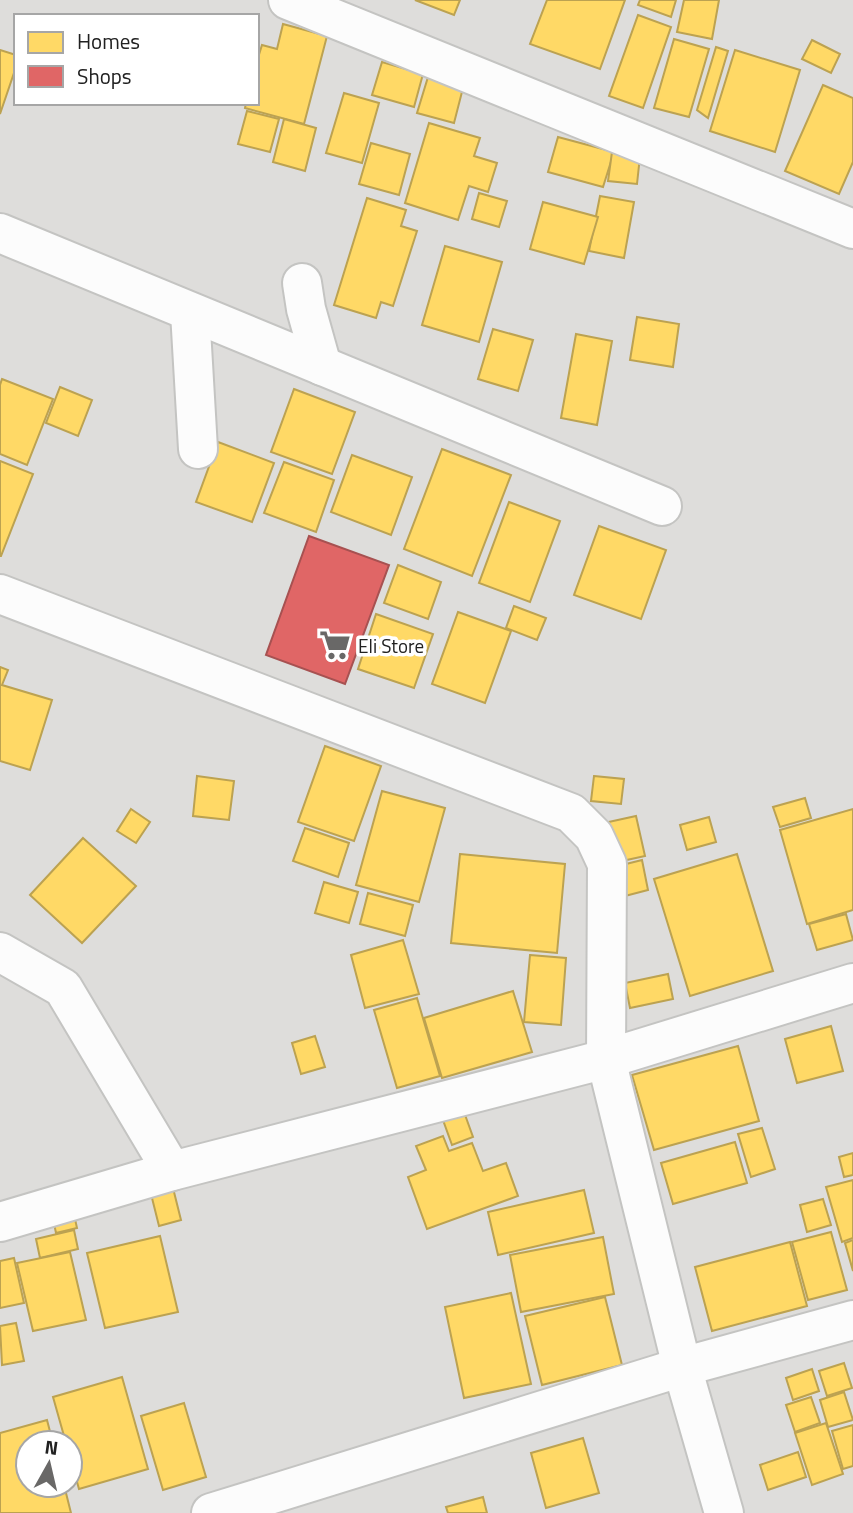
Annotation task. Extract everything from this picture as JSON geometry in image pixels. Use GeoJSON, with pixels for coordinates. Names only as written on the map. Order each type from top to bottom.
{"type":"FeatureCollection","features":[{"type":"Feature","properties":{"kind":"street"},"geometry":{"type":"LineString","coordinates":[[288,0],[853,229]]}},
{"type":"Feature","properties":{"kind":"street"},"geometry":{"type":"LineString","coordinates":[[0,233],[662,506]]}},
{"type":"Feature","properties":{"kind":"street"},"geometry":{"type":"LineString","coordinates":[[302,283],[306,309],[322,366]]}},
{"type":"Feature","properties":{"kind":"street"},"geometry":{"type":"LineString","coordinates":[[190,312],[198,449]]}},
{"type":"Feature","properties":{"kind":"street"},"geometry":{"type":"LineString","coordinates":[[0,594],[571,813],[594,836],[607,864],[606,1059],[682,1367],[724,1513]]}},
{"type":"Feature","properties":{"kind":"street"},"geometry":{"type":"LineString","coordinates":[[0,952],[63,988],[172,1171]]}},
{"type":"Feature","properties":{"kind":"street"},"geometry":{"type":"LineString","coordinates":[[0,1222],[172,1171],[606,1059],[853,983]]}},
{"type":"Feature","properties":{"kind":"street"},"geometry":{"type":"LineString","coordinates":[[211,1513],[682,1367],[853,1320]]}},
{"type":"Feature","properties":{"kind":"shaded area"},"geometry":{"type":"Polygon","coordinates":[[[0,0],[853,0],[853,1513],[0,1513],[0,0]]]}},
{"type":"Feature","properties":{"kind":"building: Homes"},"geometry":{"type":"Polygon","coordinates":[[[415,0],[460,0],[454,15],[415,0]]]}},
{"type":"Feature","properties":{"kind":"building: Homes"},"geometry":{"type":"Polygon","coordinates":[[[547,0],[625,0],[600,69],[530,44],[547,0]]]}},
{"type":"Feature","properties":{"kind":"building: Homes"},"geometry":{"type":"Polygon","coordinates":[[[640,0],[676,0],[671,17],[638,5],[640,0]]]}},
{"type":"Feature","properties":{"kind":"building: Homes"},"geometry":{"type":"Polygon","coordinates":[[[684,0],[719,0],[712,39],[677,32],[684,0]]]}},
{"type":"Feature","properties":{"kind":"building: Homes"},"geometry":{"type":"Polygon","coordinates":[[[638,15],[671,27],[643,108],[609,96],[638,15]]]}},
{"type":"Feature","properties":{"kind":"building: Homes"},"geometry":{"type":"Polygon","coordinates":[[[283,24],[327,36],[304,124],[245,108],[246,105],[259,105],[259,55],[262,45],[277,49],[283,24]]]}},
{"type":"Feature","properties":{"kind":"building: Homes"},"geometry":{"type":"Polygon","coordinates":[[[674,39],[709,49],[689,117],[654,108],[674,39]]]}},
{"type":"Feature","properties":{"kind":"building: Homes"},"geometry":{"type":"Polygon","coordinates":[[[812,40],[840,54],[831,73],[802,59],[812,40]]]}},
{"type":"Feature","properties":{"kind":"building: Homes"},"geometry":{"type":"Polygon","coordinates":[[[716,47],[728,51],[708,118],[697,110],[716,47]]]}},
{"type":"Feature","properties":{"kind":"building: Homes"},"geometry":{"type":"Polygon","coordinates":[[[0,50],[14,54],[14,73],[0,114],[0,50]]]}},
{"type":"Feature","properties":{"kind":"building: Homes"},"geometry":{"type":"Polygon","coordinates":[[[735,50],[800,70],[775,152],[710,131],[735,50]]]}},
{"type":"Feature","properties":{"kind":"building: Homes"},"geometry":{"type":"Polygon","coordinates":[[[382,62],[423,74],[414,107],[372,95],[382,62]]]}},
{"type":"Feature","properties":{"kind":"building: Homes"},"geometry":{"type":"Polygon","coordinates":[[[428,77],[463,88],[454,123],[417,113],[428,77]]]}},
{"type":"Feature","properties":{"kind":"building: Homes"},"geometry":{"type":"Polygon","coordinates":[[[823,85],[853,98],[853,162],[839,194],[785,171],[823,85]]]}},
{"type":"Feature","properties":{"kind":"building: Homes"},"geometry":{"type":"Polygon","coordinates":[[[344,93],[379,103],[362,163],[326,153],[344,93]]]}},
{"type":"Feature","properties":{"kind":"building: Homes"},"geometry":{"type":"Polygon","coordinates":[[[247,111],[279,119],[270,152],[238,144],[247,111]]]}},
{"type":"Feature","properties":{"kind":"building: Homes"},"geometry":{"type":"Polygon","coordinates":[[[284,119],[316,128],[305,171],[273,162],[284,119]]]}},
{"type":"Feature","properties":{"kind":"building: Homes"},"geometry":{"type":"Polygon","coordinates":[[[429,123],[480,138],[474,156],[497,163],[488,192],[469,186],[458,220],[405,203],[429,123]]]}},
{"type":"Feature","properties":{"kind":"building: Homes"},"geometry":{"type":"Polygon","coordinates":[[[558,137],[614,152],[603,187],[548,172],[558,137]]]}},
{"type":"Feature","properties":{"kind":"building: Homes"},"geometry":{"type":"Polygon","coordinates":[[[371,143],[410,154],[399,195],[359,184],[371,143]]]}},
{"type":"Feature","properties":{"kind":"building: Homes"},"geometry":{"type":"Polygon","coordinates":[[[612,152],[640,156],[637,184],[608,181],[612,152]]]}},
{"type":"Feature","properties":{"kind":"building: Homes"},"geometry":{"type":"Polygon","coordinates":[[[479,193],[507,201],[499,227],[472,219],[479,193]]]}},
{"type":"Feature","properties":{"kind":"building: Homes"},"geometry":{"type":"Polygon","coordinates":[[[600,196],[634,202],[624,258],[589,251],[600,196]]]}},
{"type":"Feature","properties":{"kind":"building: Homes"},"geometry":{"type":"Polygon","coordinates":[[[367,198],[406,210],[401,226],[417,231],[393,306],[381,302],[376,318],[334,305],[367,198]]]}},
{"type":"Feature","properties":{"kind":"building: Homes"},"geometry":{"type":"Polygon","coordinates":[[[543,202],[598,217],[584,264],[530,249],[543,202]]]}},
{"type":"Feature","properties":{"kind":"building: Homes"},"geometry":{"type":"Polygon","coordinates":[[[445,246],[502,262],[479,342],[422,325],[445,246]]]}},
{"type":"Feature","properties":{"kind":"building: Homes"},"geometry":{"type":"Polygon","coordinates":[[[637,317],[679,324],[673,367],[630,360],[637,317]]]}},
{"type":"Feature","properties":{"kind":"building: Homes"},"geometry":{"type":"Polygon","coordinates":[[[493,329],[533,340],[518,391],[478,379],[493,329]]]}},
{"type":"Feature","properties":{"kind":"building: Homes"},"geometry":{"type":"Polygon","coordinates":[[[576,334],[612,341],[597,425],[561,418],[576,334]]]}},
{"type":"Feature","properties":{"kind":"building: Homes"},"geometry":{"type":"Polygon","coordinates":[[[2,379],[53,399],[27,465],[0,454],[2,379]]]}},
{"type":"Feature","properties":{"kind":"building: Homes"},"geometry":{"type":"Polygon","coordinates":[[[60,387],[92,400],[78,436],[46,423],[60,387]]]}},
{"type":"Feature","properties":{"kind":"building: Homes"},"geometry":{"type":"Polygon","coordinates":[[[294,389],[355,412],[332,474],[271,452],[294,389]]]}},
{"type":"Feature","properties":{"kind":"building: Homes"},"geometry":{"type":"Polygon","coordinates":[[[218,442],[274,463],[252,522],[196,502],[218,442]]]}},
{"type":"Feature","properties":{"kind":"building: Homes"},"geometry":{"type":"Polygon","coordinates":[[[442,449],[511,475],[472,576],[404,549],[442,449]]]}},
{"type":"Feature","properties":{"kind":"building: Homes"},"geometry":{"type":"Polygon","coordinates":[[[352,455],[412,477],[391,535],[331,512],[352,455]]]}},
{"type":"Feature","properties":{"kind":"building: Homes"},"geometry":{"type":"Polygon","coordinates":[[[0,461],[33,474],[1,556],[0,556],[0,461]]]}},
{"type":"Feature","properties":{"kind":"building: Homes"},"geometry":{"type":"Polygon","coordinates":[[[284,462],[334,480],[316,532],[264,513],[284,462]]]}},
{"type":"Feature","properties":{"kind":"building: Homes"},"geometry":{"type":"Polygon","coordinates":[[[509,502],[560,521],[530,602],[479,583],[509,502]]]}},
{"type":"Feature","properties":{"kind":"building: Homes"},"geometry":{"type":"Polygon","coordinates":[[[599,526],[666,550],[641,619],[574,595],[599,526]]]}},
{"type":"Feature","properties":{"kind":"building: Homes"},"geometry":{"type":"Polygon","coordinates":[[[398,565],[441,582],[428,619],[384,603],[398,565]]]}},
{"type":"Feature","properties":{"kind":"building: Homes"},"geometry":{"type":"Polygon","coordinates":[[[514,606],[546,618],[537,640],[506,628],[514,606]]]}},
{"type":"Feature","properties":{"kind":"building: Homes"},"geometry":{"type":"Polygon","coordinates":[[[458,612],[511,631],[485,703],[432,684],[458,612]]]}},
{"type":"Feature","properties":{"kind":"building: Homes"},"geometry":{"type":"Polygon","coordinates":[[[376,614],[433,634],[414,688],[358,669],[376,614]]]}},
{"type":"Feature","properties":{"kind":"building: Homes"},"geometry":{"type":"Polygon","coordinates":[[[0,667],[8,670],[2,685],[52,700],[30,770],[0,761],[0,667]]]}},
{"type":"Feature","properties":{"kind":"building: Homes"},"geometry":{"type":"Polygon","coordinates":[[[325,746],[381,766],[354,841],[298,822],[325,746]]]}},
{"type":"Feature","properties":{"kind":"building: Homes"},"geometry":{"type":"Polygon","coordinates":[[[197,776],[234,781],[229,820],[193,816],[197,776]]]}},
{"type":"Feature","properties":{"kind":"building: Homes"},"geometry":{"type":"Polygon","coordinates":[[[594,776],[624,779],[621,804],[591,801],[594,776]]]}},
{"type":"Feature","properties":{"kind":"building: Homes"},"geometry":{"type":"Polygon","coordinates":[[[382,791],[445,808],[419,902],[356,885],[382,791]]]}},
{"type":"Feature","properties":{"kind":"building: Homes"},"geometry":{"type":"Polygon","coordinates":[[[805,798],[811,818],[780,827],[773,807],[805,798]]]}},
{"type":"Feature","properties":{"kind":"building: Homes"},"geometry":{"type":"Polygon","coordinates":[[[131,809],[150,822],[136,843],[117,831],[131,809]]]}},
{"type":"Feature","properties":{"kind":"building: Homes"},"geometry":{"type":"Polygon","coordinates":[[[853,809],[853,910],[807,924],[780,830],[853,809]]]}},
{"type":"Feature","properties":{"kind":"building: Homes"},"geometry":{"type":"Polygon","coordinates":[[[636,816],[645,856],[613,863],[604,823],[636,816]]]}},
{"type":"Feature","properties":{"kind":"building: Homes"},"geometry":{"type":"Polygon","coordinates":[[[709,817],[716,842],[687,850],[680,825],[709,817]]]}},
{"type":"Feature","properties":{"kind":"building: Homes"},"geometry":{"type":"Polygon","coordinates":[[[305,828],[349,843],[338,877],[293,861],[305,828]]]}},
{"type":"Feature","properties":{"kind":"building: Homes"},"geometry":{"type":"Polygon","coordinates":[[[83,838],[136,886],[82,943],[30,895],[83,838]]]}},
{"type":"Feature","properties":{"kind":"building: Homes"},"geometry":{"type":"Polygon","coordinates":[[[460,854],[565,864],[557,953],[451,943],[460,854]]]}},
{"type":"Feature","properties":{"kind":"building: Homes"},"geometry":{"type":"Polygon","coordinates":[[[737,854],[773,971],[690,996],[654,879],[737,854]]]}},
{"type":"Feature","properties":{"kind":"building: Homes"},"geometry":{"type":"Polygon","coordinates":[[[642,860],[648,890],[625,896],[618,866],[642,860]]]}},
{"type":"Feature","properties":{"kind":"building: Homes"},"geometry":{"type":"Polygon","coordinates":[[[324,882],[358,892],[349,923],[315,913],[324,882]]]}},
{"type":"Feature","properties":{"kind":"building: Homes"},"geometry":{"type":"Polygon","coordinates":[[[368,893],[413,905],[405,936],[360,924],[368,893]]]}},
{"type":"Feature","properties":{"kind":"building: Homes"},"geometry":{"type":"Polygon","coordinates":[[[846,914],[853,940],[817,950],[809,924],[846,914]]]}},
{"type":"Feature","properties":{"kind":"building: Homes"},"geometry":{"type":"Polygon","coordinates":[[[403,940],[419,994],[365,1008],[351,955],[403,940]]]}},
{"type":"Feature","properties":{"kind":"building: Homes"},"geometry":{"type":"Polygon","coordinates":[[[530,955],[566,958],[561,1025],[524,1022],[530,955]]]}},
{"type":"Feature","properties":{"kind":"building: Homes"},"geometry":{"type":"Polygon","coordinates":[[[668,974],[673,999],[630,1008],[625,983],[668,974]]]}},
{"type":"Feature","properties":{"kind":"building: Homes"},"geometry":{"type":"Polygon","coordinates":[[[513,991],[532,1052],[442,1078],[424,1018],[513,991]]]}},
{"type":"Feature","properties":{"kind":"building: Homes"},"geometry":{"type":"Polygon","coordinates":[[[417,998],[440,1076],[397,1088],[374,1010],[417,998]]]}},
{"type":"Feature","properties":{"kind":"building: Homes"},"geometry":{"type":"Polygon","coordinates":[[[831,1026],[843,1071],[797,1083],[785,1039],[831,1026]]]}},
{"type":"Feature","properties":{"kind":"building: Homes"},"geometry":{"type":"Polygon","coordinates":[[[315,1036],[325,1067],[301,1074],[292,1043],[315,1036]]]}},
{"type":"Feature","properties":{"kind":"building: Homes"},"geometry":{"type":"Polygon","coordinates":[[[738,1046],[759,1121],[654,1150],[632,1075],[738,1046]]]}},
{"type":"Feature","properties":{"kind":"building: Homes"},"geometry":{"type":"Polygon","coordinates":[[[464,1112],[473,1137],[452,1145],[443,1120],[464,1112]]]}},
{"type":"Feature","properties":{"kind":"building: Homes"},"geometry":{"type":"Polygon","coordinates":[[[762,1128],[775,1169],[751,1177],[738,1134],[762,1128]]]}},
{"type":"Feature","properties":{"kind":"building: Homes"},"geometry":{"type":"Polygon","coordinates":[[[443,1136],[449,1151],[472,1143],[483,1171],[506,1163],[518,1196],[427,1229],[408,1177],[426,1170],[416,1146],[443,1136]]]}},
{"type":"Feature","properties":{"kind":"building: Homes"},"geometry":{"type":"Polygon","coordinates":[[[735,1142],[747,1183],[673,1204],[661,1163],[735,1142]]]}},
{"type":"Feature","properties":{"kind":"building: Homes"},"geometry":{"type":"Polygon","coordinates":[[[853,1153],[853,1175],[844,1177],[839,1157],[853,1153]]]}},
{"type":"Feature","properties":{"kind":"building: Homes"},"geometry":{"type":"Polygon","coordinates":[[[853,1180],[853,1238],[842,1242],[826,1187],[853,1180]]]}},
{"type":"Feature","properties":{"kind":"building: Homes"},"geometry":{"type":"Polygon","coordinates":[[[173,1188],[181,1220],[159,1226],[151,1194],[173,1188]]]}},
{"type":"Feature","properties":{"kind":"building: Homes"},"geometry":{"type":"Polygon","coordinates":[[[584,1190],[594,1233],[498,1255],[488,1212],[584,1190]]]}},
{"type":"Feature","properties":{"kind":"building: Homes"},"geometry":{"type":"Polygon","coordinates":[[[823,1199],[831,1225],[807,1232],[800,1205],[823,1199]]]}},
{"type":"Feature","properties":{"kind":"building: Homes"},"geometry":{"type":"Polygon","coordinates":[[[73,1210],[77,1228],[56,1233],[52,1214],[73,1210]]]}},
{"type":"Feature","properties":{"kind":"building: Homes"},"geometry":{"type":"Polygon","coordinates":[[[74,1230],[78,1249],[40,1258],[36,1239],[74,1230]]]}},
{"type":"Feature","properties":{"kind":"building: Homes"},"geometry":{"type":"Polygon","coordinates":[[[831,1232],[847,1290],[808,1300],[792,1242],[831,1232]]]}},
{"type":"Feature","properties":{"kind":"building: Homes"},"geometry":{"type":"Polygon","coordinates":[[[160,1236],[178,1312],[105,1328],[87,1253],[160,1236]]]}},
{"type":"Feature","properties":{"kind":"building: Homes"},"geometry":{"type":"Polygon","coordinates":[[[603,1237],[614,1294],[521,1312],[510,1255],[603,1237]]]}},
{"type":"Feature","properties":{"kind":"building: Homes"},"geometry":{"type":"Polygon","coordinates":[[[853,1240],[853,1271],[845,1243],[853,1240]]]}},
{"type":"Feature","properties":{"kind":"building: Homes"},"geometry":{"type":"Polygon","coordinates":[[[790,1242],[807,1306],[712,1331],[695,1267],[790,1242]]]}},
{"type":"Feature","properties":{"kind":"building: Homes"},"geometry":{"type":"Polygon","coordinates":[[[70,1252],[86,1320],[33,1331],[17,1263],[70,1252]]]}},
{"type":"Feature","properties":{"kind":"building: Homes"},"geometry":{"type":"Polygon","coordinates":[[[14,1258],[24,1303],[0,1308],[0,1261],[14,1258]]]}},
{"type":"Feature","properties":{"kind":"building: Homes"},"geometry":{"type":"Polygon","coordinates":[[[511,1293],[531,1384],[464,1398],[445,1307],[511,1293]]]}},
{"type":"Feature","properties":{"kind":"building: Homes"},"geometry":{"type":"Polygon","coordinates":[[[605,1297],[622,1365],[542,1385],[525,1316],[605,1297]]]}},
{"type":"Feature","properties":{"kind":"building: Homes"},"geometry":{"type":"Polygon","coordinates":[[[16,1323],[24,1361],[2,1365],[0,1326],[16,1323]]]}},
{"type":"Feature","properties":{"kind":"building: Homes"},"geometry":{"type":"Polygon","coordinates":[[[844,1363],[852,1388],[827,1396],[819,1371],[844,1363]]]}},
{"type":"Feature","properties":{"kind":"building: Homes"},"geometry":{"type":"Polygon","coordinates":[[[812,1369],[819,1391],[793,1400],[786,1378],[812,1369]]]}},
{"type":"Feature","properties":{"kind":"building: Homes"},"geometry":{"type":"Polygon","coordinates":[[[122,1377],[148,1469],[84,1488],[84,1429],[62,1429],[53,1397],[122,1377]]]}},
{"type":"Feature","properties":{"kind":"building: Homes"},"geometry":{"type":"Polygon","coordinates":[[[844,1392],[853,1420],[828,1427],[820,1400],[844,1392]]]}},
{"type":"Feature","properties":{"kind":"building: Homes"},"geometry":{"type":"Polygon","coordinates":[[[811,1397],[820,1423],[795,1432],[786,1405],[811,1397]]]}},
{"type":"Feature","properties":{"kind":"building: Homes"},"geometry":{"type":"Polygon","coordinates":[[[184,1403],[206,1477],[163,1490],[141,1416],[184,1403]]]}},
{"type":"Feature","properties":{"kind":"building: Homes"},"geometry":{"type":"Polygon","coordinates":[[[47,1420],[49,1429],[14,1429],[47,1420]]]}},
{"type":"Feature","properties":{"kind":"building: Homes"},"geometry":{"type":"Polygon","coordinates":[[[826,1423],[843,1474],[812,1485],[795,1433],[826,1423]]]}},
{"type":"Feature","properties":{"kind":"building: Homes"},"geometry":{"type":"Polygon","coordinates":[[[853,1425],[853,1466],[843,1469],[832,1431],[853,1425]]]}},
{"type":"Feature","properties":{"kind":"building: Homes"},"geometry":{"type":"Polygon","coordinates":[[[14,1429],[14,1499],[68,1499],[71,1513],[0,1513],[0,1433],[14,1429]]]}},
{"type":"Feature","properties":{"kind":"building: Homes"},"geometry":{"type":"Polygon","coordinates":[[[583,1438],[599,1493],[546,1508],[531,1453],[583,1438]]]}},
{"type":"Feature","properties":{"kind":"building: Homes"},"geometry":{"type":"Polygon","coordinates":[[[798,1452],[806,1477],[768,1490],[760,1465],[798,1452]]]}},
{"type":"Feature","properties":{"kind":"building: Homes"},"geometry":{"type":"Polygon","coordinates":[[[483,1497],[487,1513],[448,1513],[446,1507],[483,1497]]]}},
{"type":"Feature","properties":{"kind":"building: Shops"},"geometry":{"type":"Polygon","coordinates":[[[309,536],[389,565],[345,684],[266,655],[309,536]]]}},
{"type":"Feature","properties":{"kind":"place","name":"Eli Store"},"geometry":{"type":"Point","coordinates":[335,645]}}]}
